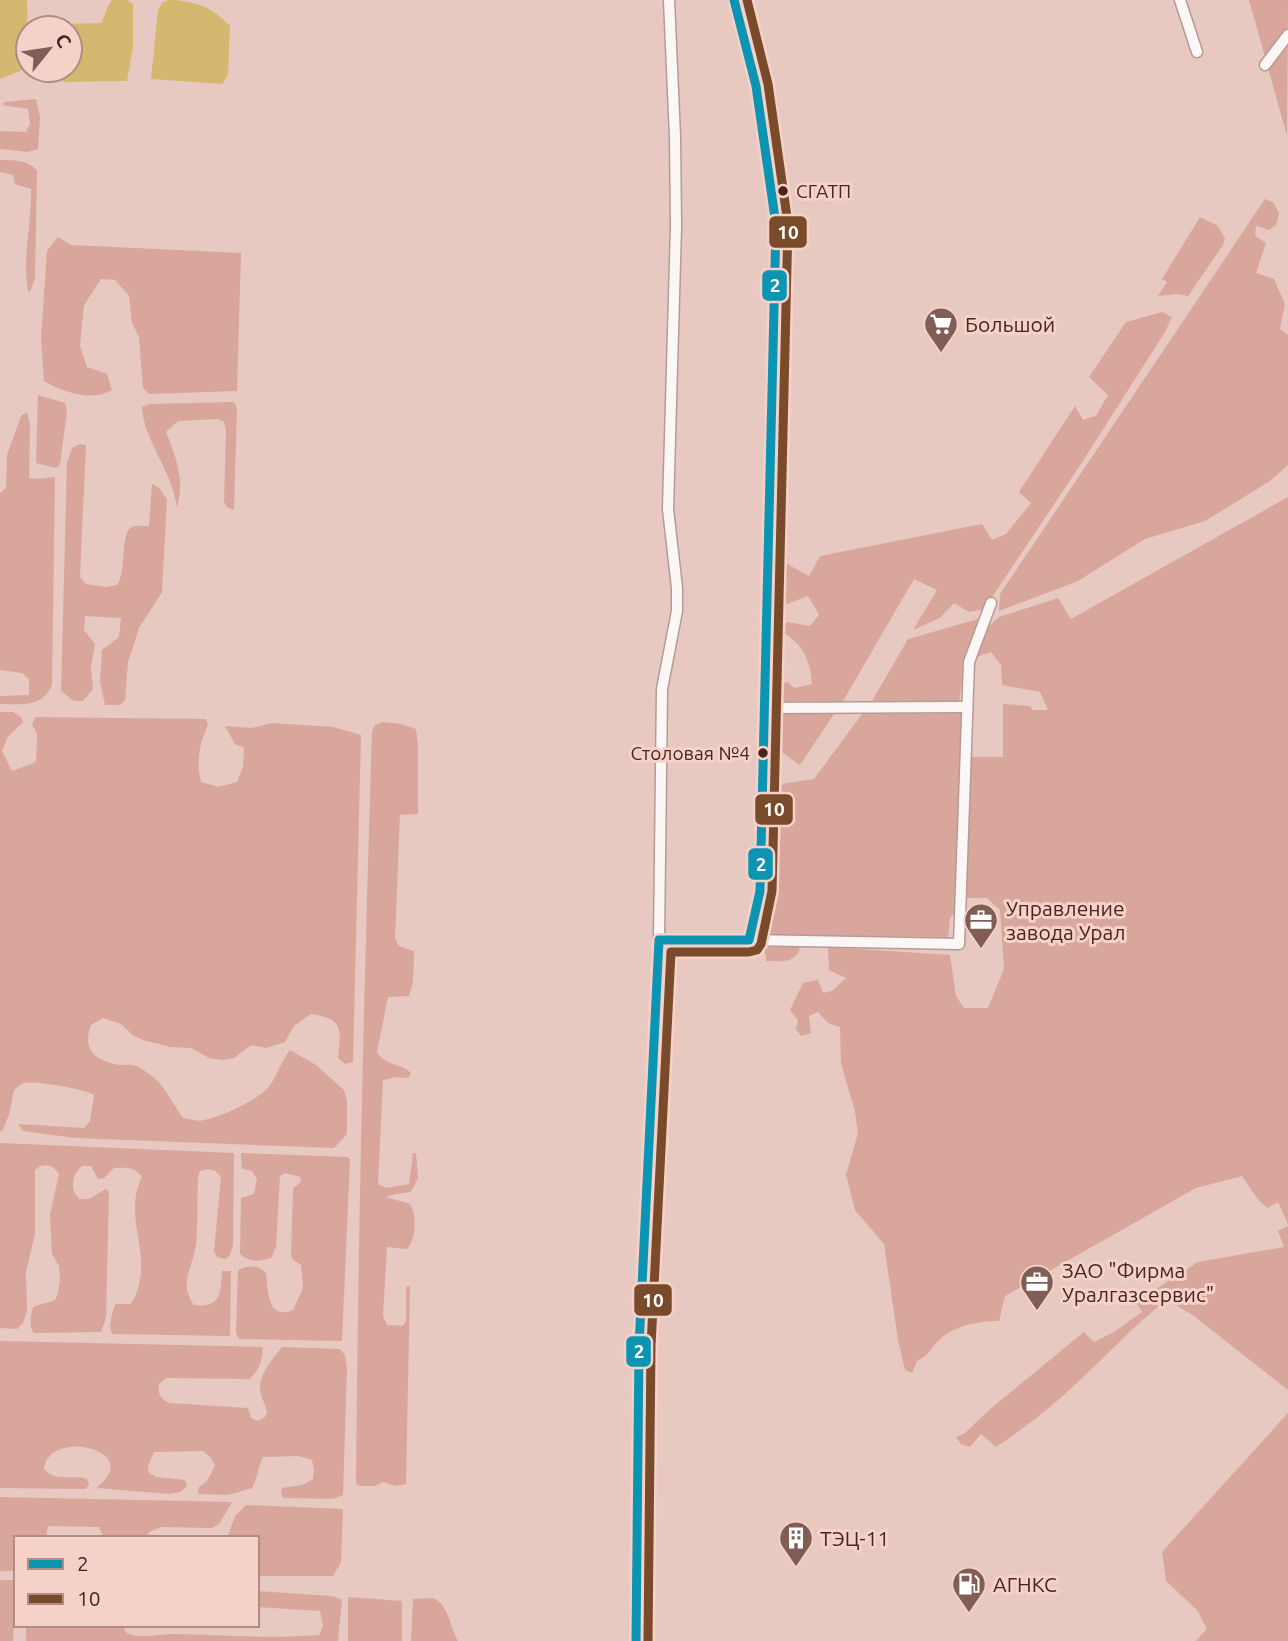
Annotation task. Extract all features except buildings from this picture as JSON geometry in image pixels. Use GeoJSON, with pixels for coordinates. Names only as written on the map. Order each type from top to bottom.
{"type":"FeatureCollection","features":[{"type":"Feature","properties":{"kind":"street"},"geometry":{"type":"LineString","coordinates":[[636,1641],[639,1346],[660,940],[662,689],[677,611],[668,509],[677,226],[676,137],[669,0]]}},
{"type":"Feature","properties":{"kind":"street"},"geometry":{"type":"LineString","coordinates":[[734,0],[756,86],[776,225],[760,891],[749,940]]}},
{"type":"Feature","properties":{"kind":"street"},"geometry":{"type":"LineString","coordinates":[[1180,0],[1197,52]]}},
{"type":"Feature","properties":{"kind":"street"},"geometry":{"type":"LineString","coordinates":[[1265,65],[1288,35]]}},
{"type":"Feature","properties":{"kind":"street"},"geometry":{"type":"LineString","coordinates":[[660,940],[959,944],[965,707],[969,662],[991,603]]}},
{"type":"Feature","properties":{"kind":"street"},"geometry":{"type":"LineString","coordinates":[[766,708],[965,707]]}},
{"type":"Feature","properties":{"kind":"shaded area"},"geometry":{"type":"Polygon","coordinates":[[[0,0],[27,0],[27,14],[14,14],[14,73],[0,79],[0,0]]]}},
{"type":"Feature","properties":{"kind":"shaded area"},"geometry":{"type":"Polygon","coordinates":[[[112,0],[127,0],[133,4],[133,47],[127,81],[84,82],[84,23],[101,23],[112,0]]]}},
{"type":"Feature","properties":{"kind":"shaded area"},"geometry":{"type":"Polygon","coordinates":[[[168,0],[186,1],[202,6],[230,26],[228,75],[222,84],[151,79],[158,10],[162,3],[168,0]]]}},
{"type":"Feature","properties":{"kind":"shaded area"},"geometry":{"type":"Polygon","coordinates":[[[1249,0],[1288,0],[1287,136],[1250,3],[1249,0]]]}},
{"type":"Feature","properties":{"kind":"shaded area"},"geometry":{"type":"Polygon","coordinates":[[[36,99],[40,117],[38,149],[28,152],[0,149],[0,131],[26,132],[30,124],[28,109],[3,105],[4,102],[36,99]]]}},
{"type":"Feature","properties":{"kind":"shaded area"},"geometry":{"type":"Polygon","coordinates":[[[0,160],[25,163],[37,171],[35,278],[30,292],[26,265],[31,189],[15,184],[13,175],[0,172],[0,160]]]}},
{"type":"Feature","properties":{"kind":"shaded area"},"geometry":{"type":"Polygon","coordinates":[[[1265,199],[1273,202],[1279,213],[1276,225],[1269,230],[1256,226],[1255,236],[1266,243],[1256,273],[1274,279],[1285,304],[1280,329],[1288,335],[1288,465],[1270,481],[1205,521],[1145,539],[1078,581],[999,611],[1000,594],[1265,199]]]}},
{"type":"Feature","properties":{"kind":"shaded area"},"geometry":{"type":"Polygon","coordinates":[[[1200,217],[1218,226],[1225,239],[1223,245],[1188,296],[1158,296],[1167,282],[1162,279],[1200,217]]]}},
{"type":"Feature","properties":{"kind":"shaded area"},"geometry":{"type":"Polygon","coordinates":[[[58,237],[71,245],[241,253],[237,391],[149,394],[143,388],[139,337],[132,323],[129,296],[115,280],[101,279],[84,305],[80,346],[87,367],[107,374],[112,390],[104,394],[77,394],[44,381],[41,337],[47,251],[58,237]]]}},
{"type":"Feature","properties":{"kind":"shaded area"},"geometry":{"type":"Polygon","coordinates":[[[1162,312],[1172,317],[1165,332],[984,609],[969,612],[954,603],[940,618],[913,630],[937,590],[914,579],[842,703],[779,701],[780,685],[788,682],[794,688],[812,684],[804,653],[782,631],[787,622],[810,626],[819,615],[808,596],[779,607],[782,561],[809,576],[820,556],[982,524],[992,540],[1006,534],[1031,503],[1019,492],[1075,406],[1083,420],[1096,416],[1108,395],[1089,377],[1126,322],[1162,312]]]}},
{"type":"Feature","properties":{"kind":"shaded area"},"geometry":{"type":"Polygon","coordinates":[[[38,395],[65,403],[67,411],[60,464],[56,468],[36,463],[38,395]]]}},
{"type":"Feature","properties":{"kind":"shaded area"},"geometry":{"type":"Polygon","coordinates":[[[234,402],[237,408],[234,510],[224,502],[226,430],[224,422],[218,419],[178,421],[166,432],[180,478],[177,508],[170,482],[147,431],[142,407],[149,404],[234,402]]]}},
{"type":"Feature","properties":{"kind":"shaded area"},"geometry":{"type":"Polygon","coordinates":[[[27,412],[30,424],[29,478],[55,477],[52,685],[43,698],[37,701],[0,704],[0,696],[29,695],[29,679],[22,673],[0,670],[0,493],[6,488],[7,455],[21,416],[27,412]]]}},
{"type":"Feature","properties":{"kind":"shaded area"},"geometry":{"type":"Polygon","coordinates":[[[80,444],[86,445],[80,577],[86,584],[106,587],[117,585],[122,571],[128,530],[134,526],[149,526],[152,484],[159,488],[167,499],[162,592],[139,628],[128,662],[125,700],[120,705],[105,705],[100,681],[102,650],[119,637],[121,618],[85,616],[84,630],[95,644],[91,667],[93,689],[83,701],[74,701],[61,691],[67,463],[72,448],[80,444]]]}},
{"type":"Feature","properties":{"kind":"shaded area"},"geometry":{"type":"Polygon","coordinates":[[[1288,497],[1288,1224],[1278,1202],[1267,1208],[1242,1176],[1196,1188],[1005,1296],[999,1321],[974,1323],[957,1328],[917,1361],[912,1373],[905,1370],[884,1244],[855,1210],[846,1175],[858,1133],[841,1063],[840,1027],[828,1023],[818,1012],[809,1016],[811,1033],[801,1036],[796,1029],[798,1020],[790,1010],[803,983],[818,980],[823,993],[832,991],[846,978],[829,970],[828,947],[950,955],[956,996],[964,1008],[988,1008],[1004,969],[1000,910],[987,898],[966,898],[950,918],[948,937],[767,935],[773,814],[782,784],[814,779],[862,714],[961,713],[961,757],[1003,757],[1003,704],[1048,710],[1040,692],[1002,685],[1001,665],[991,652],[977,657],[983,632],[999,617],[1058,598],[1071,619],[1288,497]]]}},
{"type":"Feature","properties":{"kind":"shaded area"},"geometry":{"type":"Polygon","coordinates":[[[978,619],[965,659],[959,703],[872,701],[908,639],[978,619]]]}},
{"type":"Feature","properties":{"kind":"shaded area"},"geometry":{"type":"Polygon","coordinates":[[[0,712],[13,712],[21,717],[23,722],[7,738],[2,751],[12,771],[36,762],[37,734],[32,725],[35,717],[206,719],[208,725],[199,753],[199,774],[201,782],[218,787],[237,782],[243,767],[244,748],[235,744],[225,726],[252,728],[272,723],[333,727],[361,735],[353,1062],[345,1064],[338,1058],[340,1040],[335,1022],[311,1014],[294,1026],[285,1042],[266,1048],[251,1045],[234,1058],[222,1060],[209,1058],[191,1048],[170,1047],[143,1040],[121,1024],[103,1018],[91,1025],[88,1041],[93,1053],[104,1061],[134,1065],[154,1078],[183,1118],[197,1121],[221,1115],[266,1090],[290,1050],[316,1065],[344,1090],[347,1100],[347,1134],[334,1148],[76,1138],[23,1131],[18,1124],[84,1128],[90,1121],[94,1095],[37,1083],[23,1083],[14,1090],[9,1115],[0,1131],[0,712]]]}},
{"type":"Feature","properties":{"kind":"shaded area"},"geometry":{"type":"Polygon","coordinates":[[[779,713],[834,714],[800,765],[779,750],[779,713]]]}},
{"type":"Feature","properties":{"kind":"shaded area"},"geometry":{"type":"Polygon","coordinates":[[[383,722],[416,729],[418,814],[400,815],[395,938],[399,946],[414,951],[413,982],[409,996],[388,997],[377,1052],[384,1060],[411,1073],[408,1078],[383,1080],[378,1184],[386,1188],[409,1184],[413,1153],[416,1153],[418,1178],[411,1192],[386,1197],[410,1204],[414,1220],[414,1233],[407,1249],[387,1247],[383,1316],[387,1325],[403,1326],[406,1321],[406,1287],[410,1286],[406,1484],[396,1486],[383,1482],[375,1486],[359,1486],[356,1484],[360,1202],[372,731],[375,725],[383,722]]]}},
{"type":"Feature","properties":{"kind":"shaded area"},"geometry":{"type":"Polygon","coordinates":[[[776,944],[795,944],[800,949],[790,959],[766,961],[765,949],[776,944]]]}},
{"type":"Feature","properties":{"kind":"shaded area"},"geometry":{"type":"Polygon","coordinates":[[[0,1143],[234,1153],[233,1245],[230,1255],[225,1259],[217,1257],[214,1251],[221,1177],[212,1170],[200,1171],[196,1245],[187,1282],[189,1297],[194,1305],[210,1304],[220,1292],[222,1271],[231,1271],[230,1336],[112,1334],[111,1319],[116,1304],[130,1304],[139,1284],[141,1268],[135,1208],[142,1177],[133,1169],[114,1168],[104,1178],[98,1179],[91,1166],[82,1166],[74,1177],[73,1186],[79,1199],[89,1199],[106,1189],[109,1192],[106,1318],[101,1332],[34,1333],[31,1327],[33,1307],[55,1300],[60,1280],[59,1266],[52,1254],[50,1215],[59,1174],[54,1168],[45,1165],[35,1170],[35,1234],[26,1272],[27,1311],[23,1323],[17,1329],[0,1328],[0,1143]]]}},
{"type":"Feature","properties":{"kind":"shaded area"},"geometry":{"type":"Polygon","coordinates":[[[241,1153],[350,1159],[342,1341],[239,1339],[236,1333],[238,1270],[253,1267],[266,1273],[270,1302],[278,1311],[293,1310],[303,1288],[301,1265],[292,1259],[291,1254],[293,1188],[300,1183],[301,1177],[285,1173],[280,1176],[276,1247],[271,1258],[258,1261],[247,1259],[240,1254],[241,1198],[254,1194],[257,1179],[252,1171],[242,1169],[241,1153]]]}},
{"type":"Feature","properties":{"kind":"shaded area"},"geometry":{"type":"Polygon","coordinates":[[[1288,1226],[1288,1390],[1194,1316],[1167,1300],[1060,1398],[996,1447],[981,1434],[970,1447],[961,1444],[956,1437],[965,1433],[1084,1332],[1094,1342],[1114,1332],[1142,1312],[1136,1302],[1198,1262],[1284,1247],[1278,1231],[1288,1226]]]}},
{"type":"Feature","properties":{"kind":"shaded area"},"geometry":{"type":"Polygon","coordinates":[[[0,1341],[263,1347],[258,1369],[249,1379],[166,1378],[159,1384],[160,1396],[170,1403],[248,1408],[251,1418],[258,1421],[265,1417],[267,1412],[260,1388],[263,1375],[282,1347],[340,1349],[345,1355],[347,1369],[343,1495],[333,1499],[284,1498],[281,1494],[282,1488],[302,1485],[313,1479],[312,1460],[299,1456],[263,1457],[252,1488],[228,1495],[198,1494],[199,1487],[207,1481],[215,1466],[203,1451],[154,1452],[148,1466],[149,1473],[156,1477],[185,1480],[187,1486],[180,1492],[169,1494],[97,1488],[107,1477],[111,1465],[106,1457],[84,1447],[58,1450],[48,1457],[44,1469],[54,1476],[87,1479],[89,1484],[86,1489],[0,1488],[0,1341]]]}},
{"type":"Feature","properties":{"kind":"shaded area"},"geometry":{"type":"Polygon","coordinates":[[[1288,1413],[1288,1641],[1196,1641],[1207,1629],[1197,1610],[1166,1581],[1162,1552],[1288,1413]]]}},
{"type":"Feature","properties":{"kind":"shaded area"},"geometry":{"type":"Polygon","coordinates":[[[0,1497],[232,1502],[219,1524],[212,1528],[162,1527],[149,1532],[148,1536],[103,1536],[99,1527],[48,1526],[46,1536],[14,1536],[14,1571],[0,1571],[0,1497]]]}},
{"type":"Feature","properties":{"kind":"shaded area"},"geometry":{"type":"Polygon","coordinates":[[[246,1505],[343,1509],[341,1562],[333,1576],[259,1576],[259,1536],[228,1536],[235,1516],[246,1505]]]}},
{"type":"Feature","properties":{"kind":"shaded area"},"geometry":{"type":"Polygon","coordinates":[[[0,1580],[14,1580],[13,1641],[0,1641],[0,1580]]]}},
{"type":"Feature","properties":{"kind":"shaded area"},"geometry":{"type":"Polygon","coordinates":[[[259,1591],[332,1596],[342,1600],[338,1641],[26,1641],[26,1627],[124,1627],[126,1632],[139,1636],[319,1635],[323,1626],[320,1611],[259,1607],[259,1591]]]}},
{"type":"Feature","properties":{"kind":"shaded area"},"geometry":{"type":"Polygon","coordinates":[[[348,1597],[402,1601],[402,1641],[348,1641],[348,1597]]]}},
{"type":"Feature","properties":{"kind":"shaded area"},"geometry":{"type":"Polygon","coordinates":[[[433,1598],[446,1611],[458,1641],[411,1641],[413,1599],[433,1598]]]}},
{"type":"Feature","properties":{"kind":"transit line","name":"2"},"geometry":{"type":"LineString","coordinates":[[636,1641],[639,1346],[659,940],[749,940],[760,891],[776,225],[756,86],[734,0]]}},
{"type":"Feature","properties":{"kind":"transit line","name":"10"},"geometry":{"type":"LineString","coordinates":[[648,1641],[651,1346],[671,952],[757,950],[761,944],[772,891],[788,224],[768,84],[747,0]]}},
{"type":"Feature","properties":{"kind":"place","name":"СГАТП"},"geometry":{"type":"Point","coordinates":[783,191]}},
{"type":"Feature","properties":{"kind":"place","name":"Большой"},"geometry":{"type":"Point","coordinates":[941,354]}},
{"type":"Feature","properties":{"kind":"place","name":"Столовая №4"},"geometry":{"type":"Point","coordinates":[763,753]}},
{"type":"Feature","properties":{"kind":"place","name":"Управление завода Урал"},"geometry":{"type":"Point","coordinates":[981,950]}},
{"type":"Feature","properties":{"kind":"place","name":"ЗАО \"Фирма Уралгазсервис\""},"geometry":{"type":"Point","coordinates":[1037,1312]}},
{"type":"Feature","properties":{"kind":"place","name":"ТЭЦ-11"},"geometry":{"type":"Point","coordinates":[796,1568]}},
{"type":"Feature","properties":{"kind":"place","name":"АГНКС"},"geometry":{"type":"Point","coordinates":[969,1614]}}]}
